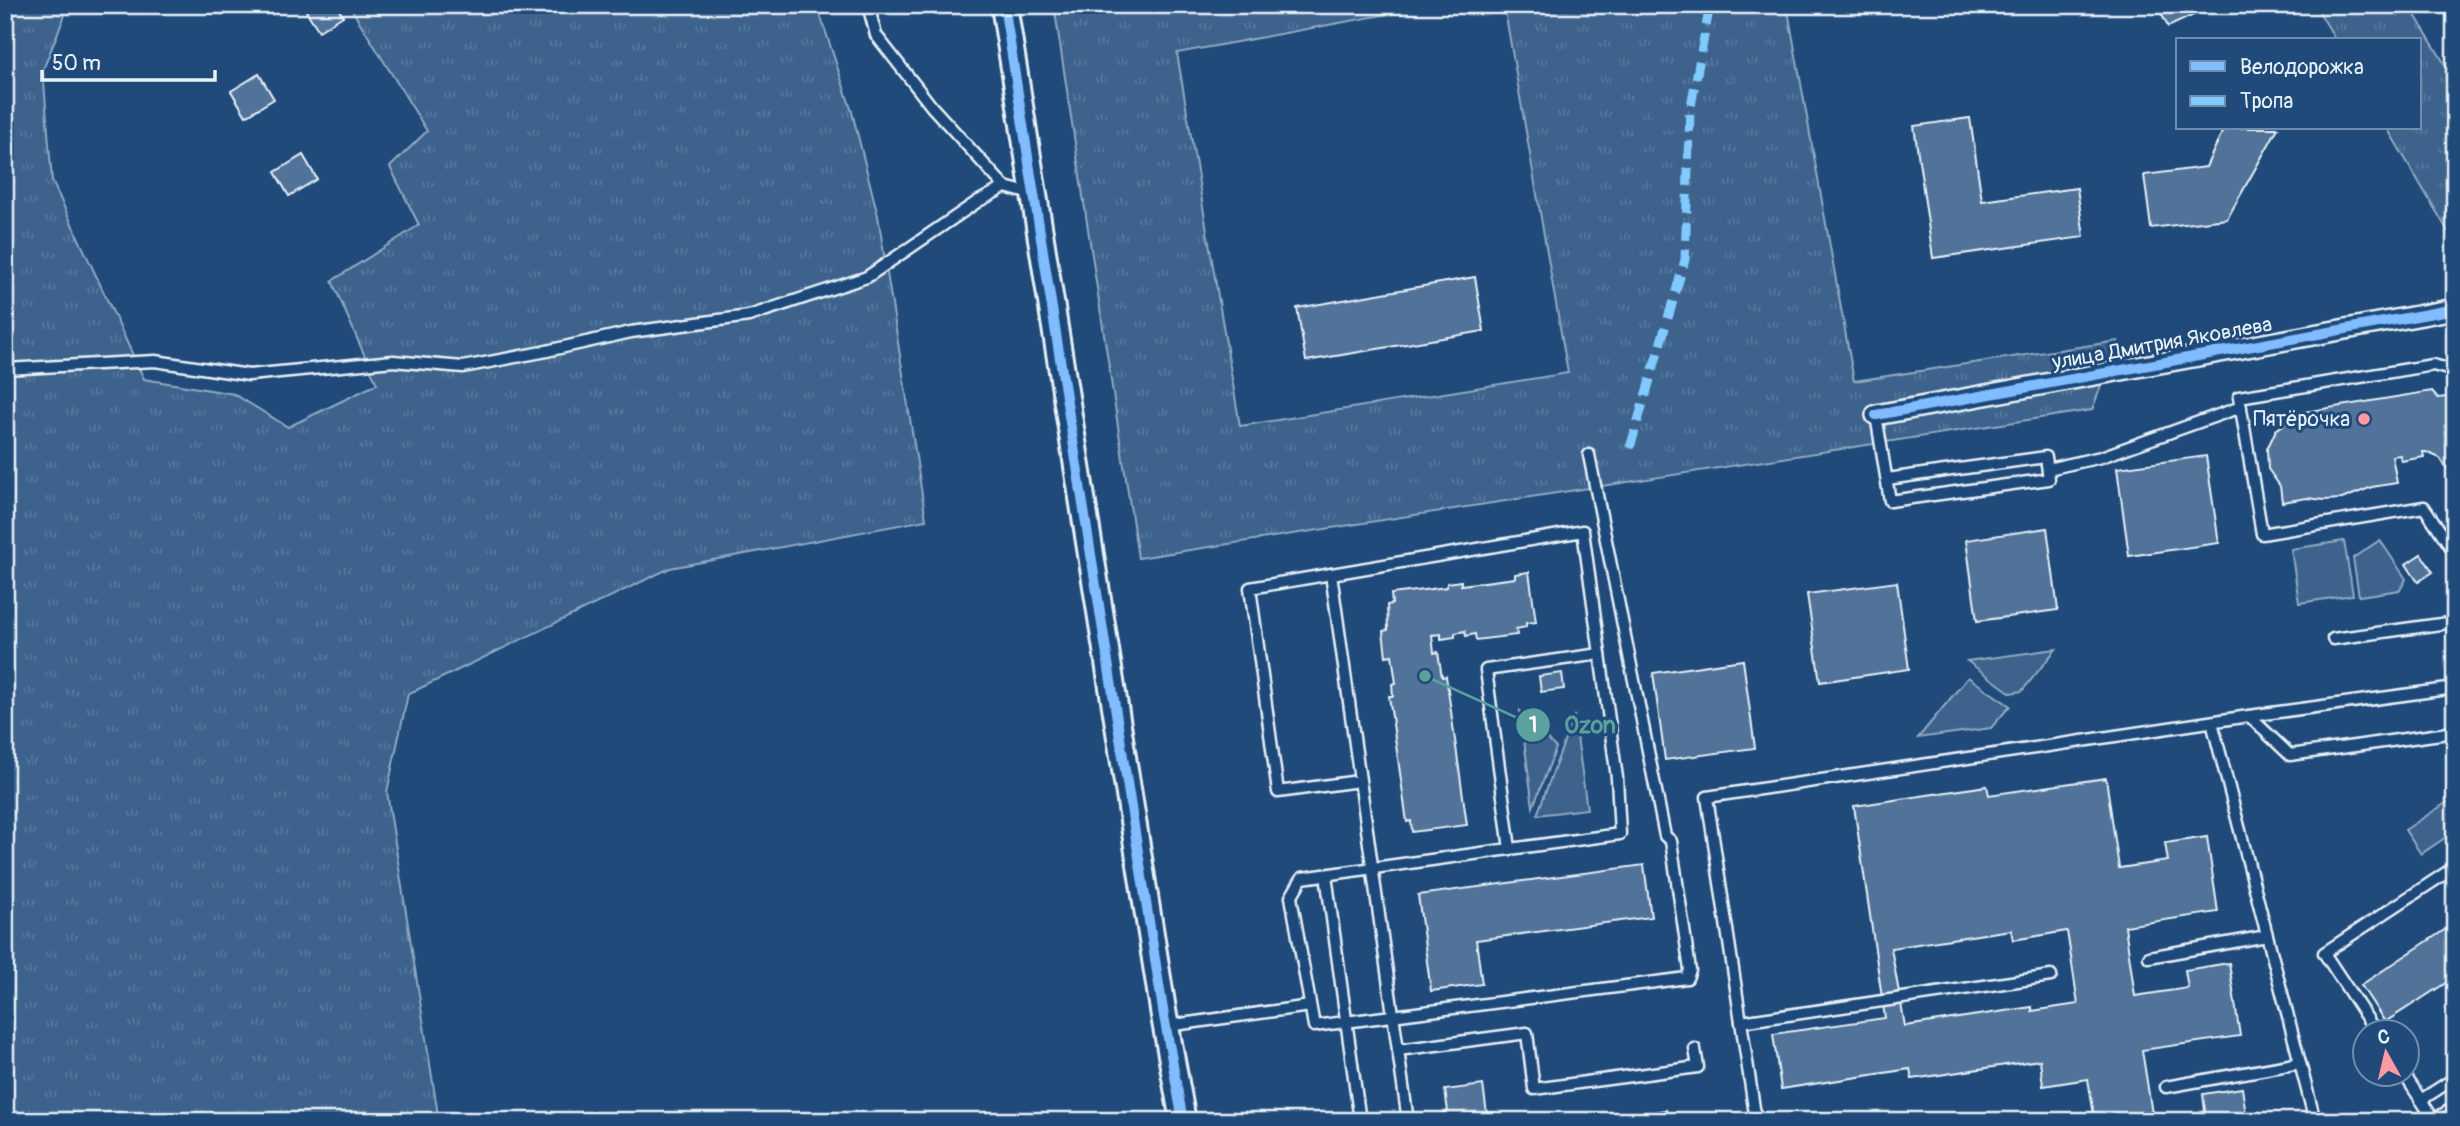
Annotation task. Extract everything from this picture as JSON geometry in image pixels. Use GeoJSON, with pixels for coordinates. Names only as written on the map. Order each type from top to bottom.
{"type":"FeatureCollection","features":[{"type":"Feature","properties":{"kind":"street"},"geometry":{"type":"LineString","coordinates":[[1003,5],[1183,1121]]}},
{"type":"Feature","properties":{"kind":"street","name":"улица Дмитрия Яковлева"},"geometry":{"type":"LineString","coordinates":[[1876,415],[2455,309]]}},
{"type":"Feature","properties":{"kind":"lane"},"geometry":{"type":"LineString","coordinates":[[869,5],[876,35],[932,107],[1005,187],[1035,194]]}},
{"type":"Feature","properties":{"kind":"lane"},"geometry":{"type":"LineString","coordinates":[[5,369],[155,361],[249,375],[393,361],[463,367],[631,332],[749,316],[867,277],[977,202],[1005,187]]}},
{"type":"Feature","properties":{"kind":"lane"},"geometry":{"type":"LineString","coordinates":[[2455,371],[2433,365],[2239,397],[2262,534],[2424,507],[2455,553]]}},
{"type":"Feature","properties":{"kind":"lane"},"geometry":{"type":"LineString","coordinates":[[2048,469],[2101,457],[2241,407]]}},
{"type":"Feature","properties":{"kind":"lane"},"geometry":{"type":"LineString","coordinates":[[1876,415],[1890,501],[2049,479],[2046,457],[1887,479]]}},
{"type":"Feature","properties":{"kind":"lane"},"geometry":{"type":"LineString","coordinates":[[1359,781],[1278,792],[1250,588],[1583,531],[1617,778],[1620,835],[1302,878],[1291,897],[1314,1026],[1687,978],[1690,970],[1671,841],[1665,836],[1589,455]]}},
{"type":"Feature","properties":{"kind":"lane"},"geometry":{"type":"LineString","coordinates":[[1331,574],[1408,1121]]}},
{"type":"Feature","properties":{"kind":"lane"},"geometry":{"type":"LineString","coordinates":[[2333,639],[2455,622]]}},
{"type":"Feature","properties":{"kind":"lane"},"geometry":{"type":"LineString","coordinates":[[1510,849],[1486,670],[1600,654]]}},
{"type":"Feature","properties":{"kind":"lane"},"geometry":{"type":"LineString","coordinates":[[1756,1121],[1707,797],[2455,688]]}},
{"type":"Feature","properties":{"kind":"lane"},"geometry":{"type":"LineString","coordinates":[[2249,716],[2290,755],[2455,732]]}},
{"type":"Feature","properties":{"kind":"lane"},"geometry":{"type":"LineString","coordinates":[[2212,722],[2315,1121]]}},
{"type":"Feature","properties":{"kind":"lane"},"geometry":{"type":"LineString","coordinates":[[2367,1018],[2324,953],[2455,867]]}},
{"type":"Feature","properties":{"kind":"lane"},"geometry":{"type":"LineString","coordinates":[[1326,875],[1360,1121]]}},
{"type":"Feature","properties":{"kind":"lane"},"geometry":{"type":"LineString","coordinates":[[2148,957],[2267,936]]}},
{"type":"Feature","properties":{"kind":"lane"},"geometry":{"type":"LineString","coordinates":[[1741,1022],[2051,976]]}},
{"type":"Feature","properties":{"kind":"lane"},"geometry":{"type":"LineString","coordinates":[[1166,1026],[1310,1006]]}},
{"type":"Feature","properties":{"kind":"lane"},"geometry":{"type":"LineString","coordinates":[[1398,1050],[1527,1033],[1534,1089],[1698,1066],[1695,1049]]}},
{"type":"Feature","properties":{"kind":"lane"},"geometry":{"type":"LineString","coordinates":[[2166,1087],[2300,1063]]}},
{"type":"Feature","properties":{"kind":"lane"},"geometry":{"type":"LineString","coordinates":[[2421,1100],[2455,1078]]}},
{"type":"Feature","properties":{"kind":"lane"},"geometry":{"type":"LineString","coordinates":[[2413,1088],[2434,1120],[2455,1107]]}},
{"type":"Feature","properties":{"kind":"green space"},"geometry":{"type":"Polygon","coordinates":[[[5,5],[69,5],[43,70],[52,181],[144,379],[234,394],[288,427],[377,384],[332,281],[419,225],[390,167],[427,131],[349,5],[817,5],[852,112],[878,216],[926,520],[670,568],[408,694],[387,792],[439,1121],[5,1121],[5,5]]]}},
{"type":"Feature","properties":{"kind":"green space"},"geometry":{"type":"Polygon","coordinates":[[[1054,5],[1437,5],[1177,53],[1240,426],[1568,373],[1504,5],[1787,5],[1854,381],[2118,341],[2092,410],[1138,558],[1054,5]]]}},
{"type":"Feature","properties":{"kind":"green space"},"geometry":{"type":"Polygon","coordinates":[[[2315,5],[2409,5],[2455,81],[2455,243],[2388,130],[2422,130],[2422,38],[2335,38],[2315,5]]]}},
{"type":"Feature","properties":{"kind":"green space"},"geometry":{"type":"Polygon","coordinates":[[[2380,540],[2406,579],[2400,590],[2359,596],[2353,558],[2380,540]]]}},
{"type":"Feature","properties":{"kind":"green space"},"geometry":{"type":"Polygon","coordinates":[[[2344,541],[2353,595],[2299,603],[2291,549],[2344,541]]]}},
{"type":"Feature","properties":{"kind":"green space"},"geometry":{"type":"Polygon","coordinates":[[[2056,649],[2022,691],[2011,693],[1967,661],[2056,649]]]}},
{"type":"Feature","properties":{"kind":"green space"},"geometry":{"type":"Polygon","coordinates":[[[1968,677],[2010,706],[1991,728],[1918,738],[1968,677]]]}},
{"type":"Feature","properties":{"kind":"green space"},"geometry":{"type":"Polygon","coordinates":[[[1520,711],[1556,748],[1533,807],[1520,711]]]}},
{"type":"Feature","properties":{"kind":"green space"},"geometry":{"type":"Polygon","coordinates":[[[1574,715],[1587,809],[1537,815],[1574,715]]]}},
{"type":"Feature","properties":{"kind":"green space"},"geometry":{"type":"Polygon","coordinates":[[[2452,799],[2455,802],[2455,831],[2421,854],[2405,830],[2452,799]]]}},
{"type":"Feature","properties":{"kind":"building"},"geometry":{"type":"Polygon","coordinates":[[[314,5],[336,5],[343,16],[319,31],[306,11],[314,5]]]}},
{"type":"Feature","properties":{"kind":"building"},"geometry":{"type":"Polygon","coordinates":[[[2157,5],[2215,5],[2168,27],[2157,5]]]}},
{"type":"Feature","properties":{"kind":"building"},"geometry":{"type":"Polygon","coordinates":[[[259,74],[274,99],[246,116],[231,91],[259,74]]]}},
{"type":"Feature","properties":{"kind":"building"},"geometry":{"type":"Polygon","coordinates":[[[1970,118],[1982,201],[2077,188],[2084,237],[1933,258],[1914,126],[1970,118]]]}},
{"type":"Feature","properties":{"kind":"building"},"geometry":{"type":"Polygon","coordinates":[[[2223,130],[2277,130],[2227,219],[2151,228],[2144,175],[2206,167],[2223,130]]]}},
{"type":"Feature","properties":{"kind":"building"},"geometry":{"type":"Polygon","coordinates":[[[303,155],[317,179],[289,196],[275,172],[303,155]]]}},
{"type":"Feature","properties":{"kind":"building"},"geometry":{"type":"Polygon","coordinates":[[[1475,277],[1484,331],[1306,361],[1297,308],[1475,277]]]}},
{"type":"Feature","properties":{"kind":"building"},"geometry":{"type":"Polygon","coordinates":[[[2432,391],[2438,398],[2455,396],[2455,481],[2440,458],[2423,452],[2424,457],[2401,461],[2400,455],[2392,456],[2397,483],[2372,487],[2342,499],[2307,498],[2282,502],[2280,486],[2268,469],[2267,449],[2276,430],[2293,418],[2292,414],[2432,391]]]}},
{"type":"Feature","properties":{"kind":"building"},"geometry":{"type":"Polygon","coordinates":[[[2206,456],[2219,543],[2129,556],[2117,468],[2206,456]]]}},
{"type":"Feature","properties":{"kind":"building"},"geometry":{"type":"Polygon","coordinates":[[[2047,528],[2058,610],[1977,621],[1966,540],[2047,528]]]}},
{"type":"Feature","properties":{"kind":"building"},"geometry":{"type":"Polygon","coordinates":[[[2421,554],[2433,572],[2418,582],[2406,564],[2421,554]]]}},
{"type":"Feature","properties":{"kind":"building"},"geometry":{"type":"Polygon","coordinates":[[[1529,572],[1536,622],[1526,623],[1526,627],[1516,629],[1517,635],[1476,640],[1475,634],[1466,636],[1465,631],[1455,633],[1455,637],[1441,639],[1441,634],[1432,635],[1434,653],[1438,652],[1442,677],[1446,676],[1467,825],[1412,832],[1411,821],[1407,822],[1389,696],[1393,696],[1392,684],[1396,683],[1392,655],[1386,656],[1383,631],[1388,630],[1387,605],[1392,604],[1391,594],[1447,587],[1447,583],[1461,581],[1461,585],[1515,578],[1515,574],[1529,572]]]}},
{"type":"Feature","properties":{"kind":"building"},"geometry":{"type":"Polygon","coordinates":[[[1897,582],[1909,669],[1820,682],[1807,594],[1897,582]]]}},
{"type":"Feature","properties":{"kind":"building"},"geometry":{"type":"Polygon","coordinates":[[[1743,660],[1755,748],[1665,760],[1653,673],[1743,660]]]}},
{"type":"Feature","properties":{"kind":"building"},"geometry":{"type":"Polygon","coordinates":[[[1562,673],[1564,689],[1541,692],[1539,676],[1562,673]]]}},
{"type":"Feature","properties":{"kind":"building"},"geometry":{"type":"Polygon","coordinates":[[[2106,778],[2119,868],[2168,861],[2165,843],[2207,837],[2218,912],[2125,926],[2135,996],[2188,988],[2185,970],[2229,963],[2240,1036],[2142,1050],[2153,1120],[2205,1111],[2203,1094],[2242,1088],[2247,1121],[2095,1121],[2088,1079],[2043,1086],[2040,1060],[1912,1079],[1910,1069],[1781,1089],[1773,1034],[1885,1018],[1854,806],[1987,786],[1989,795],[2106,778]],[[2011,930],[1891,948],[1905,1026],[2032,1007],[2032,1011],[2078,1004],[2067,931],[2013,940],[2011,930]]]}},
{"type":"Feature","properties":{"kind":"building"},"geometry":{"type":"Polygon","coordinates":[[[1644,865],[1651,917],[1476,940],[1482,984],[1431,991],[1418,895],[1644,865]]]}},
{"type":"Feature","properties":{"kind":"building"},"geometry":{"type":"Polygon","coordinates":[[[2455,923],[2455,977],[2391,1018],[2382,1018],[2361,985],[2455,923]]]}},
{"type":"Feature","properties":{"kind":"building"},"geometry":{"type":"Polygon","coordinates":[[[1483,1085],[1488,1121],[1444,1121],[1443,1113],[1448,1112],[1445,1090],[1483,1085]]]}},
{"type":"Feature","properties":{"kind":"building"},"geometry":{"type":"Polygon","coordinates":[[[1666,1110],[1667,1121],[1614,1121],[1633,1118],[1633,1115],[1666,1110]]]}},
{"type":"Feature","properties":{"kind":"marked path"},"geometry":{"type":"LineString","coordinates":[[1630,448],[1685,260],[1690,111],[1710,5]]}},
{"type":"Feature","properties":{"kind":"cycle path"},"geometry":{"type":"LineString","coordinates":[[1004,5],[1164,1016],[1183,1121]]}},
{"type":"Feature","properties":{"kind":"cycle path"},"geometry":{"type":"LineString","coordinates":[[1876,415],[2455,309]]}},
{"type":"Feature","properties":{"kind":"place","name":"Пятёрочка"},"geometry":{"type":"Point","coordinates":[2364,419]}},
{"type":"Feature","properties":{"kind":"place","name":"Ozon"},"geometry":{"type":"Point","coordinates":[1425,676]}}]}
